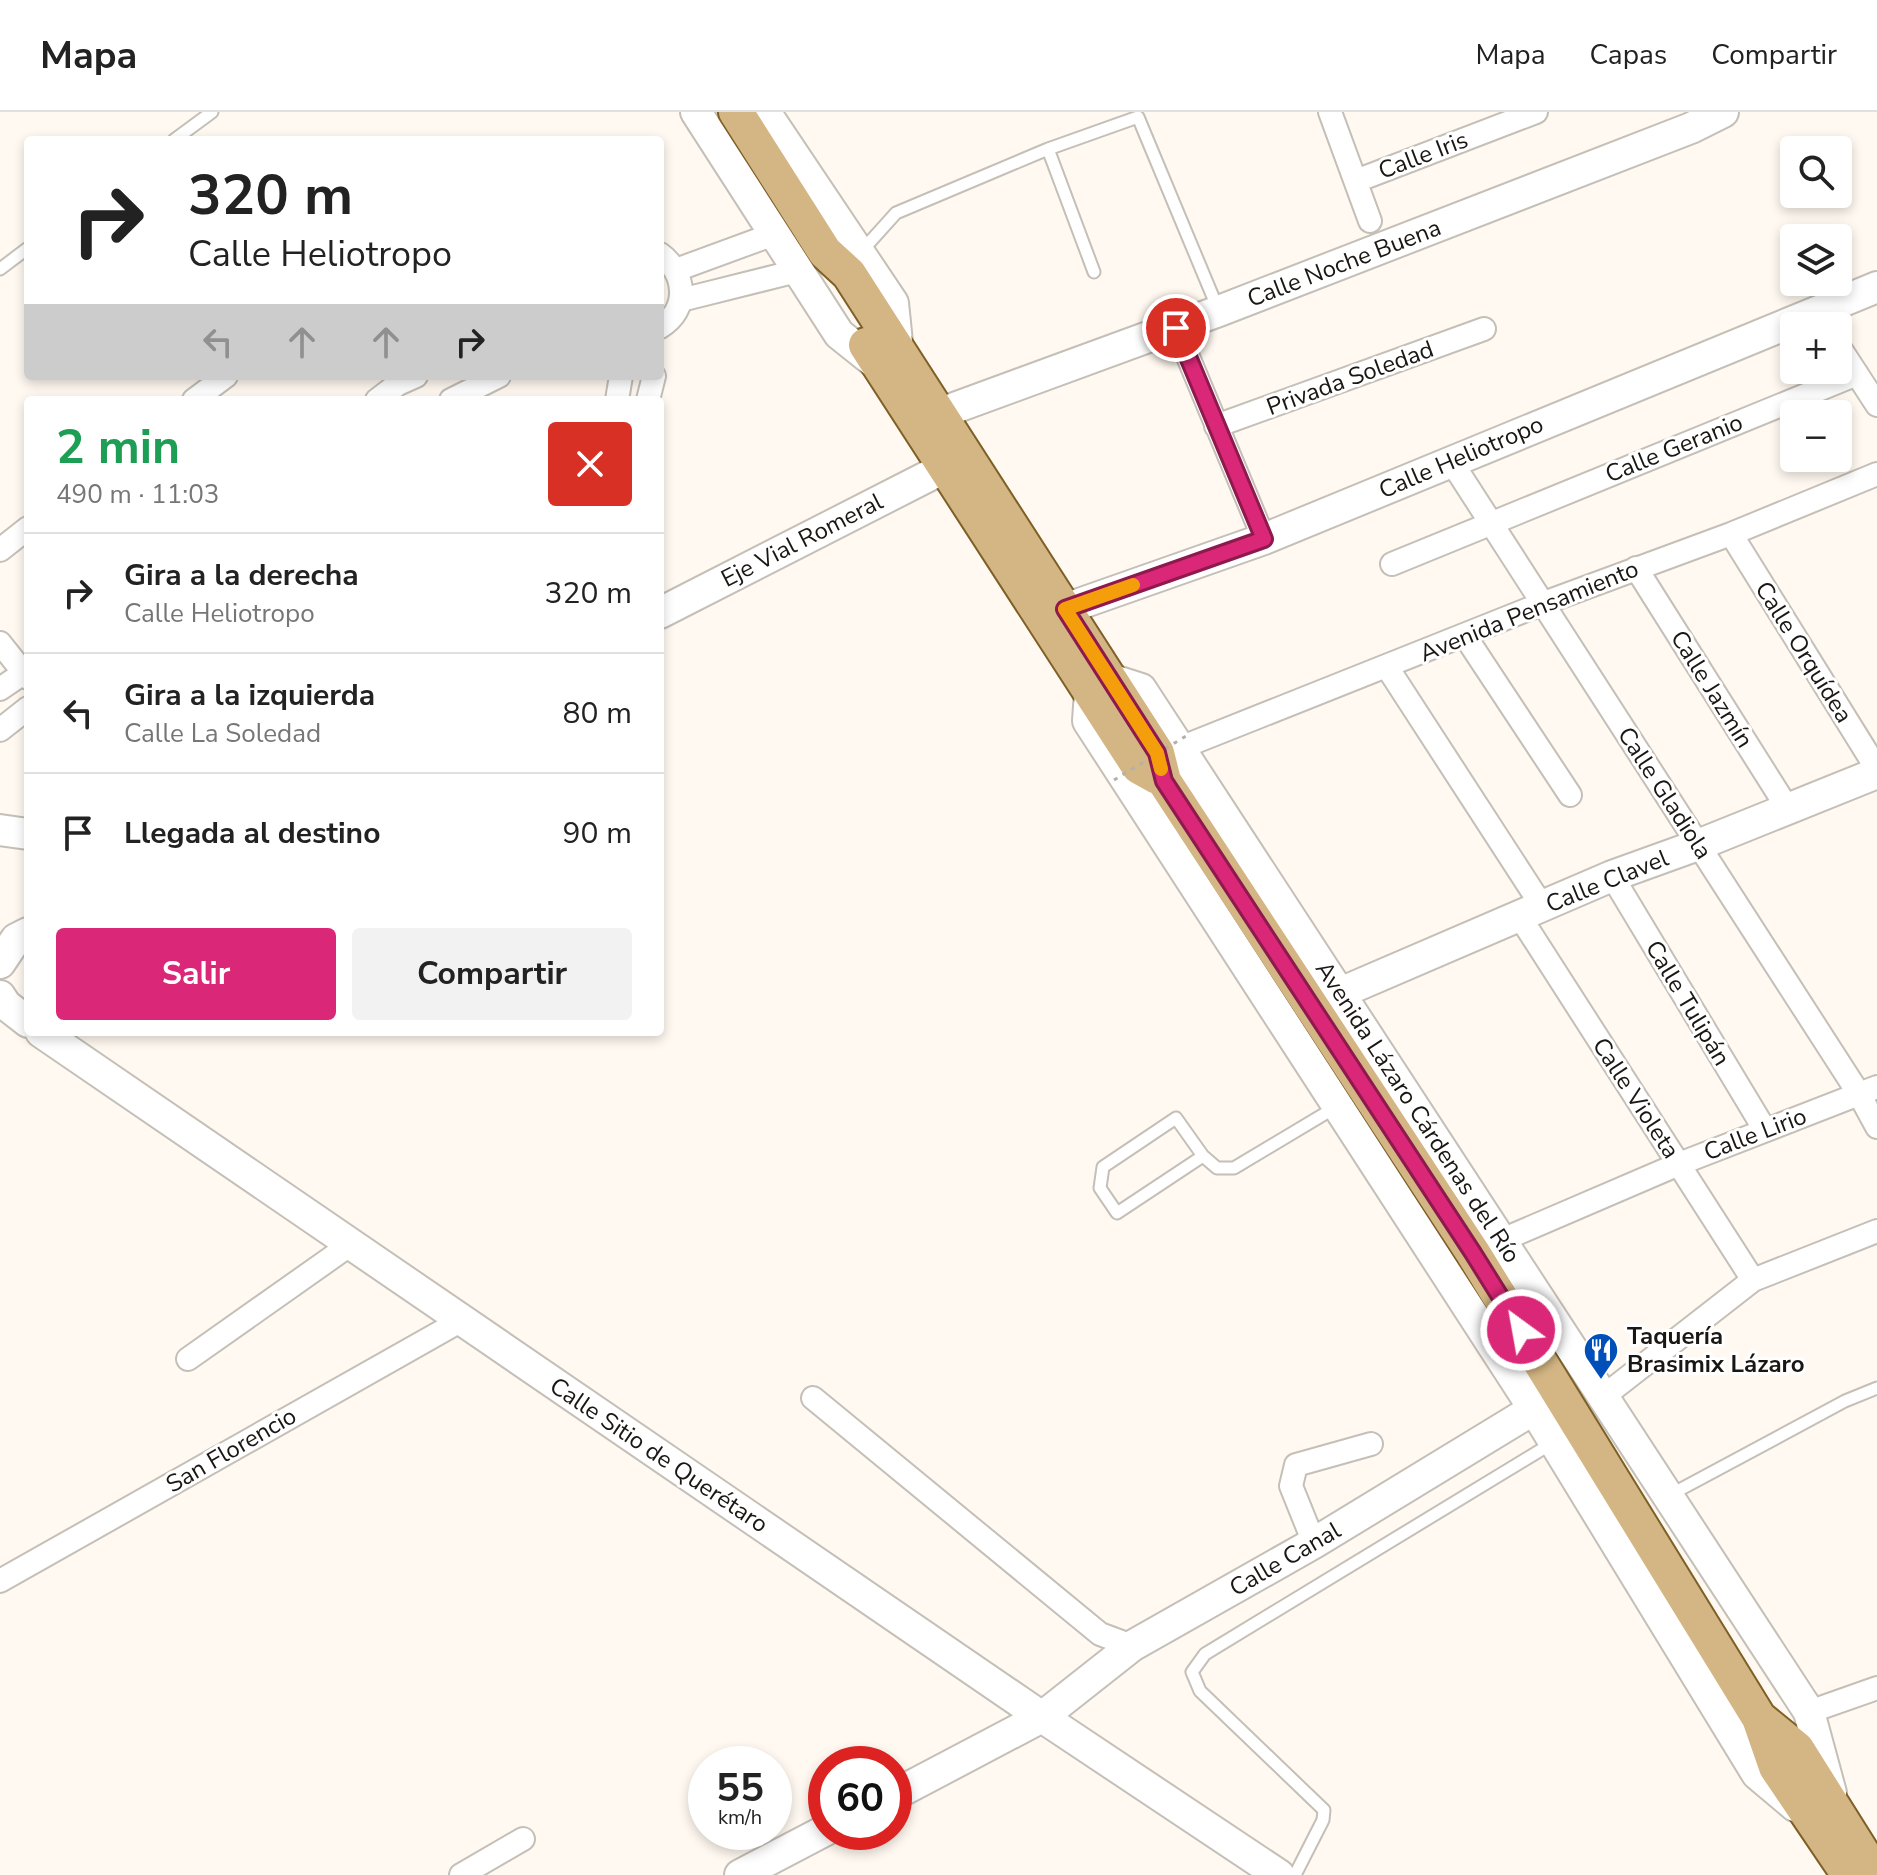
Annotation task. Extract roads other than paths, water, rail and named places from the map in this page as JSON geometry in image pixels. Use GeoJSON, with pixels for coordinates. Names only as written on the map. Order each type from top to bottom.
{"type":"FeatureCollection","features":[{"type":"Feature","properties":{"kind":"main road","name":"Avenida Lázaro Cárdenas del Río"},"geometry":{"type":"LineString","coordinates":[[736,112],[811,261],[849,274],[889,359],[1100,685],[1139,767],[1164,781],[1473,1253],[1759,1718],[1797,1749],[1849,1875]]}},
{"type":"Feature","properties":{"kind":"main road","name":"Avenida Lázaro Cárdenas del Río"},"geometry":{"type":"LineString","coordinates":[[928,418],[944,468],[1054,615]]}},
{"type":"Feature","properties":{"kind":"main road","name":"Avenida Lázaro Cárdenas del Río"},"geometry":{"type":"LineString","coordinates":[[1824,1818],[1876,1875]]}},
{"type":"Feature","properties":{"kind":"street","name":"Avenida Lázaro Cárdenas del Río"},"geometry":{"type":"LineString","coordinates":[[696,112],[774,234],[811,261]]}},
{"type":"Feature","properties":{"kind":"street","name":"Avenida Lázaro Cárdenas del Río"},"geometry":{"type":"LineString","coordinates":[[765,112],[893,303],[889,359]]}},
{"type":"Feature","properties":{"kind":"street"},"geometry":{"type":"LineString","coordinates":[[1330,112],[1370,221]]}},
{"type":"Feature","properties":{"kind":"street","name":"Calle Iris"},"geometry":{"type":"LineString","coordinates":[[1356,181],[1536,112]]}},
{"type":"Feature","properties":{"kind":"street","name":"Calle Noche Buena"},"geometry":{"type":"LineString","coordinates":[[928,418],[1176,328],[1686,120],[1723,112]]}},
{"type":"Feature","properties":{"kind":"street"},"geometry":{"type":"LineString","coordinates":[[664,324],[675,313],[681,300],[681,284],[668,262],[774,234]]}},
{"type":"Feature","properties":{"kind":"street"},"geometry":{"type":"LineString","coordinates":[[681,300],[811,261]]}},
{"type":"Feature","properties":{"kind":"street","name":"Calle Heliotropo"},"geometry":{"type":"LineString","coordinates":[[1832,312],[1877,287]]}},
{"type":"Feature","properties":{"kind":"street"},"geometry":{"type":"LineString","coordinates":[[1176,328],[1264,539]]}},
{"type":"Feature","properties":{"kind":"street","name":"Privada Soledad"},"geometry":{"type":"LineString","coordinates":[[1216,426],[1484,329]]}},
{"type":"Feature","properties":{"kind":"street","name":"Calle Heliotropo"},"geometry":{"type":"LineString","coordinates":[[1054,615],[1264,539],[1451,461],[1780,334]]}},
{"type":"Feature","properties":{"kind":"street"},"geometry":{"type":"LineString","coordinates":[[1852,366],[1877,405]]}},
{"type":"Feature","properties":{"kind":"street","name":"Calle Geranio"},"geometry":{"type":"LineString","coordinates":[[1392,564],[1857,374]]}},
{"type":"Feature","properties":{"kind":"street"},"geometry":{"type":"LineString","coordinates":[[199,396],[221,380]]}},
{"type":"Feature","properties":{"kind":"street"},"geometry":{"type":"LineString","coordinates":[[459,396],[491,380]]}},
{"type":"Feature","properties":{"kind":"street"},"geometry":{"type":"LineString","coordinates":[[384,396],[403,384]]}},
{"type":"Feature","properties":{"kind":"street","name":"Calle Gladiola"},"geometry":{"type":"LineString","coordinates":[[1451,461],[1698,845],[1868,1090],[1877,1127]]}},
{"type":"Feature","properties":{"kind":"street","name":"Eje Vial Romeral"},"geometry":{"type":"LineString","coordinates":[[664,611],[944,468]]}},
{"type":"Feature","properties":{"kind":"street","name":"Avenida Pensamiento"},"geometry":{"type":"LineString","coordinates":[[1183,742],[1387,667],[1877,474]]}},
{"type":"Feature","properties":{"kind":"street"},"geometry":{"type":"LineString","coordinates":[[0,550],[24,531]]}},
{"type":"Feature","properties":{"kind":"street","name":"Calle Orquídea"},"geometry":{"type":"LineString","coordinates":[[1731,534],[1877,771]]}},
{"type":"Feature","properties":{"kind":"street","name":"Calle Jazmín"},"geometry":{"type":"LineString","coordinates":[[1636,568],[1788,809]]}},
{"type":"Feature","properties":{"kind":"street"},"geometry":{"type":"LineString","coordinates":[[1465,636],[1570,795]]}},
{"type":"Feature","properties":{"kind":"street"},"geometry":{"type":"LineString","coordinates":[[0,643],[24,671]]}},
{"type":"Feature","properties":{"kind":"street","name":"Calle Violeta"},"geometry":{"type":"LineString","coordinates":[[1387,667],[1679,1164],[1753,1280]]}},
{"type":"Feature","properties":{"kind":"street"},"geometry":{"type":"LineString","coordinates":[[0,689],[24,676]]}},
{"type":"Feature","properties":{"kind":"street","name":"Avenida Lázaro Cárdenas del Río"},"geometry":{"type":"LineString","coordinates":[[1100,685],[1141,689],[1183,742],[1340,993],[1809,1712],[1824,1818],[1757,1774],[1534,1409],[1088,721],[1100,685]]}},
{"type":"Feature","properties":{"kind":"street"},"geometry":{"type":"LineString","coordinates":[[0,730],[24,711]]}},
{"type":"Feature","properties":{"kind":"street","name":"Calle Clavel"},"geometry":{"type":"LineString","coordinates":[[1340,993],[1612,876],[1698,845],[1877,771]]}},
{"type":"Feature","properties":{"kind":"street"},"geometry":{"type":"LineString","coordinates":[[0,830],[24,833]]}},
{"type":"Feature","properties":{"kind":"street","name":"Calle Tulipán"},"geometry":{"type":"LineString","coordinates":[[1612,876],[1765,1130]]}},
{"type":"Feature","properties":{"kind":"street"},"geometry":{"type":"LineString","coordinates":[[0,963],[16,939],[24,935]]}},
{"type":"Feature","properties":{"kind":"street"},"geometry":{"type":"LineString","coordinates":[[0,996],[24,1019]]}},
{"type":"Feature","properties":{"kind":"street","name":"Calle Sitio de Querétaro"},"geometry":{"type":"LineString","coordinates":[[47,1036],[1042,1717],[1279,1875]]}},
{"type":"Feature","properties":{"kind":"street","name":"Calle Lirio"},"geometry":{"type":"LineString","coordinates":[[1502,1240],[1679,1164],[1868,1090]]}},
{"type":"Feature","properties":{"kind":"street"},"geometry":{"type":"LineString","coordinates":[[1604,1396],[1753,1280],[1877,1231]]}},
{"type":"Feature","properties":{"kind":"street"},"geometry":{"type":"LineString","coordinates":[[188,1359],[351,1244]]}},
{"type":"Feature","properties":{"kind":"street","name":"San Florencio"},"geometry":{"type":"LineString","coordinates":[[0,1581],[462,1320]]}},
{"type":"Feature","properties":{"kind":"street"},"geometry":{"type":"LineString","coordinates":[[813,1398],[1100,1634],[1132,1646]]}},
{"type":"Feature","properties":{"kind":"street","name":"Calle Canal"},"geometry":{"type":"LineString","coordinates":[[912,1786],[1042,1717],[1132,1646],[1314,1543],[1534,1409]]}},
{"type":"Feature","properties":{"kind":"street"},"geometry":{"type":"LineString","coordinates":[[1314,1543],[1291,1486],[1296,1465],[1371,1444]]}},
{"type":"Feature","properties":{"kind":"street"},"geometry":{"type":"LineString","coordinates":[[1809,1712],[1877,1688]]}},
{"type":"Feature","properties":{"kind":"street"},"geometry":{"type":"LineString","coordinates":[[461,1875],[523,1839]]}},
{"type":"Feature","properties":{"kind":"street"},"geometry":{"type":"LineString","coordinates":[[740,1875],[808,1839]]}},
{"type":"Feature","properties":{"kind":"lane"},"geometry":{"type":"LineString","coordinates":[[179,136],[212,112]]}},
{"type":"Feature","properties":{"kind":"lane"},"geometry":{"type":"LineString","coordinates":[[859,254],[896,213],[1048,149],[1138,117],[1219,311]]}},
{"type":"Feature","properties":{"kind":"lane"},"geometry":{"type":"LineString","coordinates":[[1048,149],[1094,272]]}},
{"type":"Feature","properties":{"kind":"lane"},"geometry":{"type":"LineString","coordinates":[[0,269],[24,251]]}},
{"type":"Feature","properties":{"kind":"lane"},"geometry":{"type":"LineString","coordinates":[[1203,1156],[1117,1213],[1100,1188],[1103,1167],[1176,1118],[1203,1156],[1217,1168],[1234,1168],[1338,1106]]}},
{"type":"Feature","properties":{"kind":"lane"},"geometry":{"type":"LineString","coordinates":[[1668,1496],[1845,1401],[1877,1388]]}},
{"type":"Feature","properties":{"kind":"lane"},"geometry":{"type":"LineString","coordinates":[[1295,1875],[1323,1820],[1324,1810],[1200,1691],[1192,1672],[1205,1654],[1554,1441]]}},
{"type":"Feature","properties":{"kind":"place","name":"Taquería Brasimix Lázaro"},"geometry":{"type":"Point","coordinates":[1601,1381]}}]}
